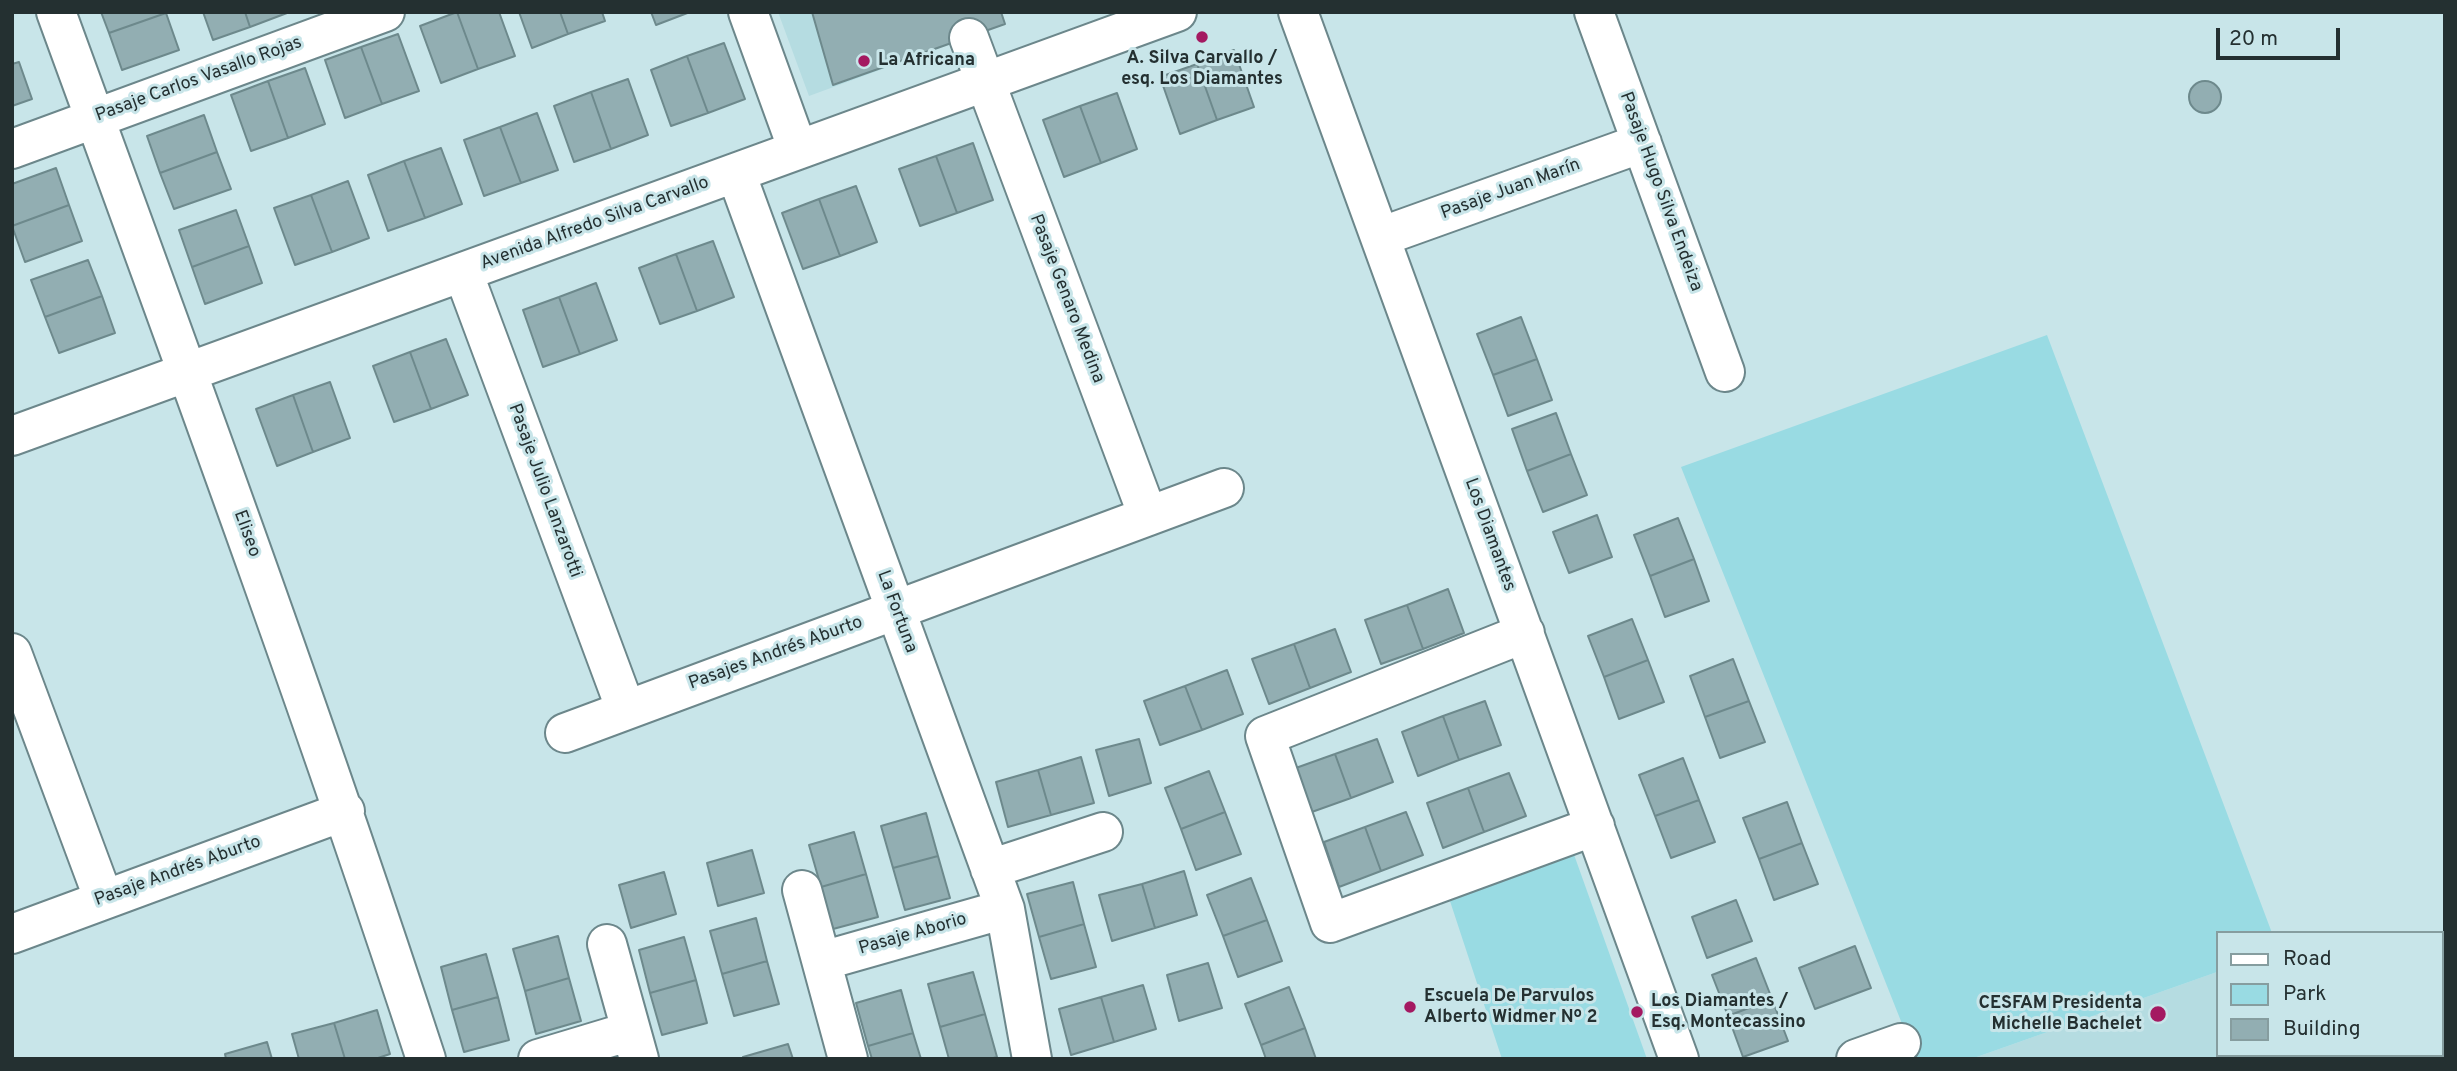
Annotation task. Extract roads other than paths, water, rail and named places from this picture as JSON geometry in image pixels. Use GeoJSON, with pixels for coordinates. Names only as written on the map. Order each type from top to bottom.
{"type":"FeatureCollection","features":[{"type":"Feature","properties":{"kind":"street","name":"Eliseo"},"geometry":{"type":"LineString","coordinates":[[56,12],[345,811],[426,1059]]}},
{"type":"Feature","properties":{"kind":"street","name":"Pasaje Carlos Vasallo Rojas"},"geometry":{"type":"LineString","coordinates":[[12,149],[386,12]]}},
{"type":"Feature","properties":{"kind":"street"},"geometry":{"type":"LineString","coordinates":[[748,12],[798,150]]}},
{"type":"Feature","properties":{"kind":"street","name":"Avenida Alfredo Silva Carvallo"},"geometry":{"type":"LineString","coordinates":[[12,436],[1177,12]]}},
{"type":"Feature","properties":{"kind":"street","name":"Los Diamantes"},"geometry":{"type":"LineString","coordinates":[[1298,12],[1679,1059]]}},
{"type":"Feature","properties":{"kind":"street","name":"Pasaje Hugo Silva Endeiza"},"geometry":{"type":"LineString","coordinates":[[1594,12],[1725,372]]}},
{"type":"Feature","properties":{"kind":"street","name":"Pasaje Genaro Medina"},"geometry":{"type":"LineString","coordinates":[[969,38],[1148,516]]}},
{"type":"Feature","properties":{"kind":"street","name":"Pasaje Juan Marín"},"geometry":{"type":"LineString","coordinates":[[1380,237],[1642,143]]}},
{"type":"Feature","properties":{"kind":"street","name":"La Fortuna"},"geometry":{"type":"LineString","coordinates":[[736,173],[1005,909],[1032,1059]]}},
{"type":"Feature","properties":{"kind":"street","name":"Pasaje Julio Lanzarotti"},"geometry":{"type":"LineString","coordinates":[[463,272],[626,710]]}},
{"type":"Feature","properties":{"kind":"street","name":"Pasajes Andrés Aburto"},"geometry":{"type":"LineString","coordinates":[[565,733],[1224,488]]}},
{"type":"Feature","properties":{"kind":"street"},"geometry":{"type":"LineString","coordinates":[[1525,633],[1265,736],[1330,923],[1595,826]]}},
{"type":"Feature","properties":{"kind":"street"},"geometry":{"type":"LineString","coordinates":[[12,653],[104,900]]}},
{"type":"Feature","properties":{"kind":"street","name":"Pasaje Andrés Aburto"},"geometry":{"type":"LineString","coordinates":[[12,934],[345,811]]}},
{"type":"Feature","properties":{"kind":"street"},"geometry":{"type":"LineString","coordinates":[[990,869],[1102,832]]}},
{"type":"Feature","properties":{"kind":"street"},"geometry":{"type":"LineString","coordinates":[[802,890],[848,1059]]}},
{"type":"Feature","properties":{"kind":"street","name":"Pasaje Aborio"},"geometry":{"type":"LineString","coordinates":[[822,961],[1005,909]]}},
{"type":"Feature","properties":{"kind":"street"},"geometry":{"type":"LineString","coordinates":[[538,1059],[635,1045],[607,944]]}},
{"type":"Feature","properties":{"kind":"street"},"geometry":{"type":"LineString","coordinates":[[1856,1059],[1900,1043]]}},
{"type":"Feature","properties":{"kind":"place","name":"A. Silva Carvallo / esq. Los Diamantes"},"geometry":{"type":"Point","coordinates":[1202,37]}},
{"type":"Feature","properties":{"kind":"place","name":"La Africana"},"geometry":{"type":"Point","coordinates":[864,61]}},
{"type":"Feature","properties":{"kind":"place","name":"Escuela De Parvulos Alberto Widmer Nº 2"},"geometry":{"type":"Point","coordinates":[1410,1007]}},
{"type":"Feature","properties":{"kind":"place","name":"Los Diamantes / Esq. Montecassino"},"geometry":{"type":"Point","coordinates":[1637,1012]}},
{"type":"Feature","properties":{"kind":"place","name":"CESFAM Presidenta Michelle Bachelet"},"geometry":{"type":"Point","coordinates":[2158,1014]}}]}
